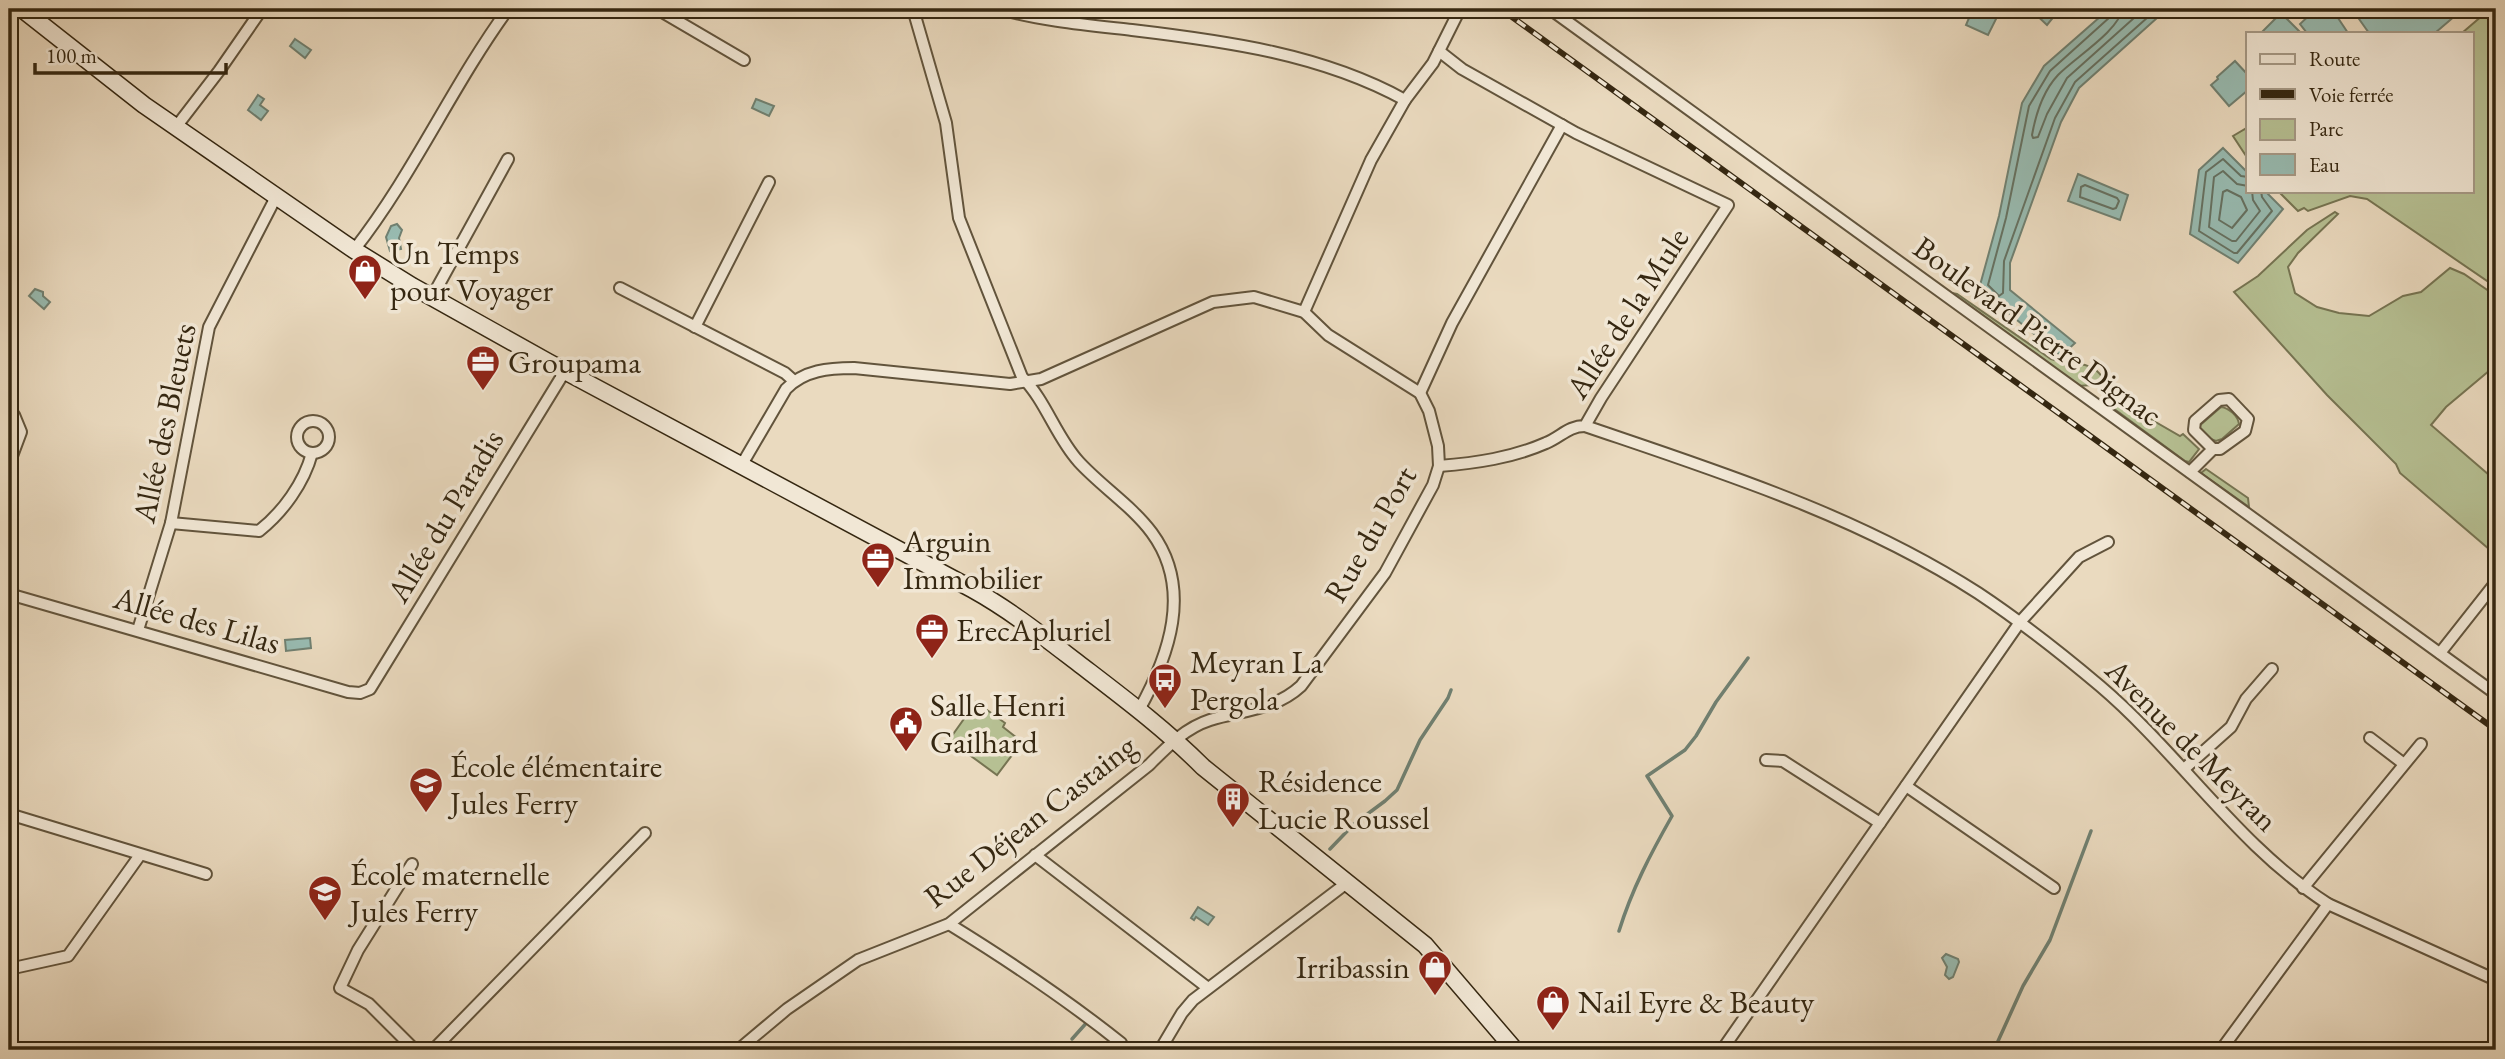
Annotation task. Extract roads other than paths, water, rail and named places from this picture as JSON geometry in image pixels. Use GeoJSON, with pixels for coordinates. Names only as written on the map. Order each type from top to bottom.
{"type":"FeatureCollection","features":[{"type":"Feature","properties":{"kind":"main road"},"geometry":{"type":"LineString","coordinates":[[22,9],[115,84],[354,250],[432,297],[982,595],[1032,627],[1175,739],[1203,767],[1425,946],[1515,1050]]}},
{"type":"Feature","properties":{"kind":"street"},"geometry":{"type":"LineString","coordinates":[[176,127],[262,9]]}},
{"type":"Feature","properties":{"kind":"street"},"geometry":{"type":"LineString","coordinates":[[354,250],[508,9]]}},
{"type":"Feature","properties":{"kind":"street"},"geometry":{"type":"LineString","coordinates":[[657,9],[744,61]]}},
{"type":"Feature","properties":{"kind":"street"},"geometry":{"type":"LineString","coordinates":[[913,9],[946,123],[959,218],[1022,377],[1077,460],[1152,533],[1165,554],[1175,587],[1174,615],[1166,654],[1139,710]]}},
{"type":"Feature","properties":{"kind":"street"},"geometry":{"type":"LineString","coordinates":[[1000,9],[1064,22],[1178,36],[1292,55],[1379,86],[1405,100]]}},
{"type":"Feature","properties":{"kind":"street"},"geometry":{"type":"LineString","coordinates":[[1304,312],[1371,160],[1405,100],[1433,63],[1460,9]]}},
{"type":"Feature","properties":{"kind":"street","name":"Boulevard Pierre Dignac"},"geometry":{"type":"LineString","coordinates":[[1550,9],[2496,694]]}},
{"type":"Feature","properties":{"kind":"street"},"geometry":{"type":"LineString","coordinates":[[741,466],[782,394],[794,381],[820,371],[854,368],[1010,384],[1028,383],[1213,302],[1254,297],[1304,312],[1328,335],[1420,393],[1451,323],[1562,125],[1462,69],[1439,51]]}},
{"type":"Feature","properties":{"kind":"street","name":"Allée de la Mule"},"geometry":{"type":"LineString","coordinates":[[1439,467],[1492,461],[1548,442],[1572,426],[1585,426],[1728,205],[1562,125]]}},
{"type":"Feature","properties":{"kind":"street"},"geometry":{"type":"LineString","coordinates":[[432,297],[508,159]]}},
{"type":"Feature","properties":{"kind":"street"},"geometry":{"type":"LineString","coordinates":[[695,327],[769,182]]}},
{"type":"Feature","properties":{"kind":"street","name":"Allée des Bleuets"},"geometry":{"type":"LineString","coordinates":[[138,630],[171,523],[209,327],[276,197]]}},
{"type":"Feature","properties":{"kind":"street"},"geometry":{"type":"LineString","coordinates":[[620,288],[785,373],[794,381]]}},
{"type":"Feature","properties":{"kind":"street","name":"Allée du Paradis"},"geometry":{"type":"LineString","coordinates":[[370,690],[565,370]]}},
{"type":"Feature","properties":{"kind":"street","name":"Rue du Port"},"geometry":{"type":"LineString","coordinates":[[1175,739],[1208,721],[1269,707],[1290,696],[1301,686],[1385,573],[1423,507],[1439,467],[1435,428],[1420,393]]}},
{"type":"Feature","properties":{"kind":"street"},"geometry":{"type":"LineString","coordinates":[[2190,472],[2213,449],[2220,449],[2245,431],[2248,419],[2229,399],[2219,400],[2195,421],[2194,430],[2213,449]]}},
{"type":"Feature","properties":{"kind":"street"},"geometry":{"type":"LineString","coordinates":[[9,413],[14,415],[21,432],[9,464]]}},
{"type":"Feature","properties":{"kind":"street","name":"Avenue de Meyran"},"geometry":{"type":"LineString","coordinates":[[1585,426],[1752,483],[1828,514],[1954,580],[2020,622],[2127,709],[2255,847],[2303,888],[2328,904],[2496,980]]}},
{"type":"Feature","properties":{"kind":"street"},"geometry":{"type":"LineString","coordinates":[[171,523],[259,531],[278,516],[308,468],[312,453]]}},
{"type":"Feature","properties":{"kind":"street"},"geometry":{"type":"LineString","coordinates":[[1722,1050],[2020,622],[2079,557],[2108,542]]}},
{"type":"Feature","properties":{"kind":"street"},"geometry":{"type":"LineString","coordinates":[[2440,653],[2496,582]]}},
{"type":"Feature","properties":{"kind":"street","name":"Allée des Lilas"},"geometry":{"type":"LineString","coordinates":[[9,594],[348,692],[370,690]]}},
{"type":"Feature","properties":{"kind":"street"},"geometry":{"type":"LineString","coordinates":[[2184,769],[2231,727],[2246,699],[2272,669]]}},
{"type":"Feature","properties":{"kind":"street"},"geometry":{"type":"LineString","coordinates":[[2370,738],[2403,764]]}},
{"type":"Feature","properties":{"kind":"street","name":"Rue Déjean Castaing"},"geometry":{"type":"LineString","coordinates":[[738,1050],[787,1009],[858,960],[949,924],[1149,765],[1175,739]]}},
{"type":"Feature","properties":{"kind":"street"},"geometry":{"type":"LineString","coordinates":[[2303,888],[2421,744]]}},
{"type":"Feature","properties":{"kind":"street"},"geometry":{"type":"LineString","coordinates":[[1766,760],[1783,761],[1880,823]]}},
{"type":"Feature","properties":{"kind":"street"},"geometry":{"type":"LineString","coordinates":[[1906,786],[2054,887]]}},
{"type":"Feature","properties":{"kind":"street"},"geometry":{"type":"LineString","coordinates":[[9,814],[206,874]]}},
{"type":"Feature","properties":{"kind":"street"},"geometry":{"type":"LineString","coordinates":[[433,1050],[645,833]]}},
{"type":"Feature","properties":{"kind":"street"},"geometry":{"type":"LineString","coordinates":[[9,969],[68,956],[141,855]]}},
{"type":"Feature","properties":{"kind":"street"},"geometry":{"type":"LineString","coordinates":[[1035,855],[1208,988]]}},
{"type":"Feature","properties":{"kind":"street"},"geometry":{"type":"LineString","coordinates":[[412,864],[358,950],[340,988],[369,1004],[415,1050]]}},
{"type":"Feature","properties":{"kind":"street"},"geometry":{"type":"LineString","coordinates":[[1160,1050],[1182,1013],[1208,988],[1348,882]]}},
{"type":"Feature","properties":{"kind":"street"},"geometry":{"type":"LineString","coordinates":[[2221,1050],[2328,904]]}},
{"type":"Feature","properties":{"kind":"street"},"geometry":{"type":"LineString","coordinates":[[949,924],[1016,965],[1079,1009],[1121,1043],[1124,1050]]}},
{"type":"Feature","properties":{"kind":"water"},"geometry":{"type":"Polygon","coordinates":[[[1970,9],[2001,9],[1988,35],[1966,25],[1972,11],[1970,9]]]}},
{"type":"Feature","properties":{"kind":"water"},"geometry":{"type":"Polygon","coordinates":[[[2030,9],[2060,9],[2047,25],[2030,9]]]}},
{"type":"Feature","properties":{"kind":"water"},"geometry":{"type":"Polygon","coordinates":[[[2109,9],[2167,9],[2079,88],[2061,122],[2010,263],[2010,290],[2075,343],[2061,356],[1979,289],[1999,216],[2022,103],[2044,66],[2109,9]]]}},
{"type":"Feature","properties":{"kind":"water"},"geometry":{"type":"Polygon","coordinates":[[[2316,9],[2332,9],[2347,32],[2306,32],[2300,24],[2316,9]]]}},
{"type":"Feature","properties":{"kind":"water"},"geometry":{"type":"Polygon","coordinates":[[[2352,9],[2463,9],[2436,32],[2368,32],[2352,9]]]}},
{"type":"Feature","properties":{"kind":"water"},"geometry":{"type":"Polygon","coordinates":[[[2281,13],[2300,32],[2262,32],[2281,13]]]}},
{"type":"Feature","properties":{"kind":"water"},"geometry":{"type":"Polygon","coordinates":[[[295,39],[311,50],[305,58],[290,46],[295,39]]]}},
{"type":"Feature","properties":{"kind":"water"},"geometry":{"type":"Polygon","coordinates":[[[2235,61],[2246,73],[2246,92],[2229,106],[2211,85],[2235,61]]]}},
{"type":"Feature","properties":{"kind":"water"},"geometry":{"type":"Polygon","coordinates":[[[258,95],[264,99],[260,105],[268,111],[261,120],[248,110],[258,95]]]}},
{"type":"Feature","properties":{"kind":"water"},"geometry":{"type":"Polygon","coordinates":[[[756,99],[774,106],[769,116],[752,108],[756,99]]]}},
{"type":"Feature","properties":{"kind":"water"},"geometry":{"type":"Polygon","coordinates":[[[2223,148],[2246,171],[2246,192],[2266,192],[2283,209],[2238,263],[2190,234],[2199,170],[2223,148]]]}},
{"type":"Feature","properties":{"kind":"water"},"geometry":{"type":"Polygon","coordinates":[[[2078,174],[2128,195],[2120,220],[2068,201],[2078,174]]]}},
{"type":"Feature","properties":{"kind":"water"},"geometry":{"type":"Polygon","coordinates":[[[397,224],[402,230],[399,238],[401,249],[390,251],[386,237],[391,226],[397,224]]]}},
{"type":"Feature","properties":{"kind":"water"},"geometry":{"type":"Polygon","coordinates":[[[35,289],[43,292],[43,296],[50,302],[44,309],[29,296],[35,289]]]}},
{"type":"Feature","properties":{"kind":"water"},"geometry":{"type":"Polygon","coordinates":[[[310,638],[311,648],[286,651],[285,640],[310,638]]]}},
{"type":"Feature","properties":{"kind":"water"},"geometry":{"type":"Polygon","coordinates":[[[1198,907],[1214,917],[1208,925],[1196,917],[1194,920],[1191,918],[1198,907]]]}},
{"type":"Feature","properties":{"kind":"water"},"geometry":{"type":"Polygon","coordinates":[[[1946,954],[1959,962],[1953,977],[1949,979],[1945,975],[1947,967],[1942,958],[1946,954]]]}},
{"type":"Feature","properties":{"kind":"waterway"},"geometry":{"type":"LineString","coordinates":[[1619,931],[1642,872],[1672,816],[1647,776],[1685,750],[1748,658]]}},
{"type":"Feature","properties":{"kind":"waterway"},"geometry":{"type":"LineString","coordinates":[[1330,849],[1354,824],[1397,790],[1420,740],[1451,690]]}},
{"type":"Feature","properties":{"kind":"waterway"},"geometry":{"type":"LineString","coordinates":[[1994,1050],[2023,986],[2050,940],[2091,831]]}},
{"type":"Feature","properties":{"kind":"waterway"},"geometry":{"type":"LineString","coordinates":[[1072,1039],[1089,1020]]}},
{"type":"Feature","properties":{"kind":"railway"},"geometry":{"type":"LineString","coordinates":[[1501,9],[2496,730]]}},
{"type":"Feature","properties":{"kind":"place","name":"Un Temps pour Voyager"},"geometry":{"type":"Point","coordinates":[365,301]}},
{"type":"Feature","properties":{"kind":"place","name":"Groupama"},"geometry":{"type":"Point","coordinates":[483,392]}},
{"type":"Feature","properties":{"kind":"place","name":"Arguin Immobilier"},"geometry":{"type":"Point","coordinates":[878,589]}},
{"type":"Feature","properties":{"kind":"place","name":"ErecApluriel"},"geometry":{"type":"Point","coordinates":[932,660]}},
{"type":"Feature","properties":{"kind":"place","name":"Meyran La Pergola"},"geometry":{"type":"Point","coordinates":[1165,710]}},
{"type":"Feature","properties":{"kind":"place","name":"Salle Henri Gailhard"},"geometry":{"type":"Point","coordinates":[906,753]}},
{"type":"Feature","properties":{"kind":"place","name":"École élémentaire Jules Ferry"},"geometry":{"type":"Point","coordinates":[426,814]}},
{"type":"Feature","properties":{"kind":"place","name":"Résidence Lucie Roussel"},"geometry":{"type":"Point","coordinates":[1233,829]}},
{"type":"Feature","properties":{"kind":"place","name":"École maternelle Jules Ferry"},"geometry":{"type":"Point","coordinates":[325,922]}},
{"type":"Feature","properties":{"kind":"place","name":"Irribassin"},"geometry":{"type":"Point","coordinates":[1435,997]}},
{"type":"Feature","properties":{"kind":"place","name":"Nail Eyre & Beauty"},"geometry":{"type":"Point","coordinates":[1553,1032]}}]}
